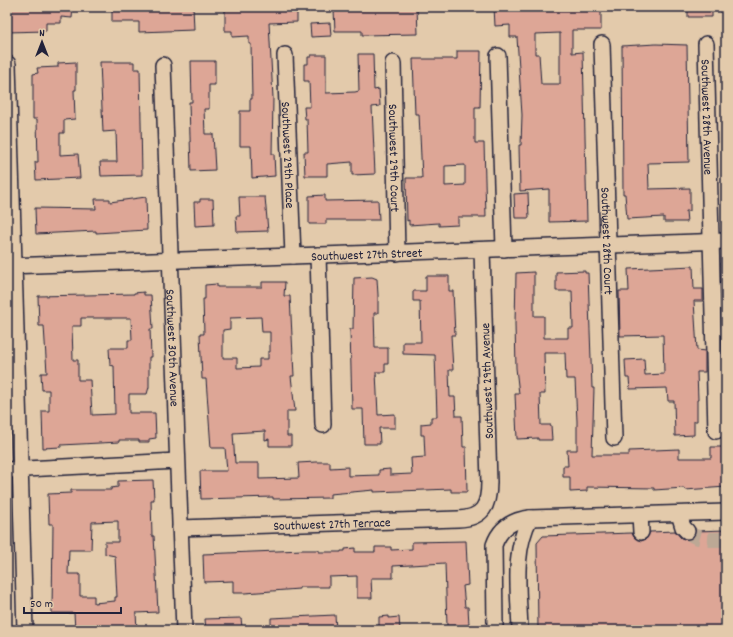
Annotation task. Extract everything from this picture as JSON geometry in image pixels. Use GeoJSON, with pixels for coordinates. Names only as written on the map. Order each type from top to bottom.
{"type":"FeatureCollection","features":[{"type":"Feature","properties":{"kind":"street","name":"Southwest 28th Court"},"geometry":{"type":"LineString","coordinates":[[602,44],[606,245],[614,438]]}},
{"type":"Feature","properties":{"kind":"street","name":"Southwest 28th Avenue"},"geometry":{"type":"LineString","coordinates":[[706,44],[716,431]]}},
{"type":"Feature","properties":{"kind":"street","name":"Southwest 29th Place"},"geometry":{"type":"LineString","coordinates":[[285,55],[293,256]]}},
{"type":"Feature","properties":{"kind":"street"},"geometry":{"type":"LineString","coordinates":[[498,56],[504,249]]}},
{"type":"Feature","properties":{"kind":"street"},"geometry":{"type":"LineString","coordinates":[[8,64],[14,469],[25,630]]}},
{"type":"Feature","properties":{"kind":"street","name":"Southwest 29th Court"},"geometry":{"type":"LineString","coordinates":[[393,64],[397,253]]}},
{"type":"Feature","properties":{"kind":"street","name":"Southwest 30th Avenue"},"geometry":{"type":"LineString","coordinates":[[163,65],[184,630]]}},
{"type":"Feature","properties":{"kind":"street","name":"Southwest 27th Street"},"geometry":{"type":"LineString","coordinates":[[10,266],[726,241]]}},
{"type":"Feature","properties":{"kind":"street","name":"Southwest 29th Avenue"},"geometry":{"type":"LineString","coordinates":[[482,250],[489,482],[489,495],[482,511]]}},
{"type":"Feature","properties":{"kind":"street"},"geometry":{"type":"LineString","coordinates":[[318,255],[323,425]]}},
{"type":"Feature","properties":{"kind":"street"},"geometry":{"type":"LineString","coordinates":[[14,469],[177,461]]}},
{"type":"Feature","properties":{"kind":"street","name":"Southwest 27th Terrace"},"geometry":{"type":"LineString","coordinates":[[180,528],[468,519],[482,511]]}},
{"type":"Feature","properties":{"kind":"street"},"geometry":{"type":"LineString","coordinates":[[495,628],[494,552],[496,539],[504,529],[514,521],[530,518],[725,513]]}},
{"type":"Feature","properties":{"kind":"street"},"geometry":{"type":"LineString","coordinates":[[679,514],[683,527],[687,531]]}},
{"type":"Feature","properties":{"kind":"street"},"geometry":{"type":"LineString","coordinates":[[640,515],[641,532]]}},
{"type":"Feature","properties":{"kind":"street"},"geometry":{"type":"LineString","coordinates":[[520,630],[519,547],[522,532],[530,518]]}},
{"type":"Feature","properties":{"kind":"building"},"geometry":{"type":"Polygon","coordinates":[[[7,7],[73,7],[72,18],[61,17],[61,23],[46,23],[46,31],[7,32],[7,7]]]}},
{"type":"Feature","properties":{"kind":"building"},"geometry":{"type":"Polygon","coordinates":[[[112,7],[193,7],[194,30],[139,32],[139,22],[112,22],[112,7]]]}},
{"type":"Feature","properties":{"kind":"building"},"geometry":{"type":"Polygon","coordinates":[[[225,7],[297,7],[297,22],[269,23],[273,98],[272,154],[274,154],[275,176],[252,178],[251,146],[240,146],[240,111],[250,111],[250,99],[252,99],[251,44],[249,44],[249,36],[232,37],[232,31],[225,31],[225,7]]]}},
{"type":"Feature","properties":{"kind":"building"},"geometry":{"type":"Polygon","coordinates":[[[340,7],[359,7],[359,10],[417,8],[418,34],[362,35],[362,31],[335,31],[334,10],[340,9],[340,7]]]}},
{"type":"Feature","properties":{"kind":"building"},"geometry":{"type":"Polygon","coordinates":[[[494,7],[601,7],[601,30],[572,30],[572,53],[583,52],[587,221],[549,222],[549,189],[520,191],[519,145],[521,145],[522,115],[517,37],[510,37],[510,25],[495,26],[494,7]],[[560,33],[535,34],[535,54],[539,54],[541,84],[560,84],[560,33]]]}},
{"type":"Feature","properties":{"kind":"building"},"geometry":{"type":"Polygon","coordinates":[[[688,7],[712,7],[712,17],[688,17],[688,7]]]}},
{"type":"Feature","properties":{"kind":"building"},"geometry":{"type":"Polygon","coordinates":[[[330,23],[331,36],[311,37],[310,24],[330,23]]]}},
{"type":"Feature","properties":{"kind":"building"},"geometry":{"type":"Polygon","coordinates":[[[656,44],[687,45],[689,162],[648,163],[649,189],[690,188],[690,211],[686,211],[687,222],[664,222],[664,217],[627,219],[625,194],[623,194],[622,46],[656,44]]]}},
{"type":"Feature","properties":{"kind":"building"},"geometry":{"type":"Polygon","coordinates":[[[457,51],[481,51],[480,107],[475,107],[475,143],[484,143],[486,217],[458,217],[458,225],[439,226],[439,223],[409,225],[409,220],[407,221],[406,178],[422,178],[419,114],[415,114],[413,59],[457,59],[457,51]],[[465,165],[445,166],[445,186],[465,185],[465,165]]]}},
{"type":"Feature","properties":{"kind":"building"},"geometry":{"type":"Polygon","coordinates":[[[358,54],[373,54],[374,90],[379,89],[380,106],[372,107],[375,174],[352,175],[352,162],[327,164],[327,176],[305,176],[304,152],[308,152],[307,119],[305,119],[304,107],[310,107],[309,81],[304,81],[304,64],[308,64],[308,57],[311,57],[311,55],[326,55],[326,93],[355,92],[359,91],[358,54]]]}},
{"type":"Feature","properties":{"kind":"building"},"geometry":{"type":"Polygon","coordinates":[[[191,61],[215,61],[215,85],[209,85],[209,109],[204,109],[205,134],[213,134],[215,170],[191,171],[189,102],[192,102],[191,61]]]}},
{"type":"Feature","properties":{"kind":"building"},"geometry":{"type":"Polygon","coordinates":[[[76,62],[76,90],[74,90],[75,119],[64,120],[64,133],[60,133],[60,155],[78,154],[80,178],[36,180],[35,162],[38,162],[37,119],[33,119],[33,74],[38,73],[37,68],[58,67],[58,63],[76,62]]]}},
{"type":"Feature","properties":{"kind":"building"},"geometry":{"type":"Polygon","coordinates":[[[100,62],[134,62],[134,69],[140,69],[142,175],[101,176],[100,162],[117,162],[116,131],[103,132],[100,62]]]}},
{"type":"Feature","properties":{"kind":"building"},"geometry":{"type":"Polygon","coordinates":[[[528,193],[529,218],[515,218],[514,194],[528,193]]]}},
{"type":"Feature","properties":{"kind":"building"},"geometry":{"type":"Polygon","coordinates":[[[325,195],[325,201],[378,200],[379,220],[326,220],[326,224],[309,224],[309,196],[325,195]]]}},
{"type":"Feature","properties":{"kind":"building"},"geometry":{"type":"Polygon","coordinates":[[[146,197],[147,230],[36,234],[35,208],[96,209],[95,199],[110,199],[110,202],[146,197]]]}},
{"type":"Feature","properties":{"kind":"building"},"geometry":{"type":"Polygon","coordinates":[[[239,197],[265,197],[268,231],[237,232],[236,216],[240,216],[239,197]]]}},
{"type":"Feature","properties":{"kind":"building"},"geometry":{"type":"Polygon","coordinates":[[[200,199],[213,199],[214,225],[195,226],[194,202],[200,202],[200,199]]]}},
{"type":"Feature","properties":{"kind":"building"},"geometry":{"type":"Polygon","coordinates":[[[693,266],[694,289],[703,289],[703,301],[694,301],[697,350],[705,351],[705,372],[697,372],[697,421],[694,421],[694,435],[675,436],[674,401],[668,401],[667,388],[630,389],[629,378],[626,378],[625,360],[644,359],[645,375],[664,374],[663,335],[620,336],[619,291],[629,291],[628,269],[693,266]]]}},
{"type":"Feature","properties":{"kind":"building"},"geometry":{"type":"Polygon","coordinates":[[[585,271],[585,273],[588,273],[592,388],[594,388],[592,455],[629,455],[629,451],[679,449],[679,458],[711,458],[711,447],[726,447],[726,487],[685,490],[684,488],[654,490],[654,488],[587,487],[587,491],[570,492],[570,477],[563,477],[563,466],[568,466],[567,450],[577,450],[577,421],[575,379],[566,379],[565,353],[544,353],[545,394],[540,394],[541,425],[551,425],[552,440],[538,440],[538,438],[517,439],[515,394],[519,394],[516,368],[516,273],[534,272],[534,316],[544,316],[544,338],[568,338],[568,328],[573,328],[572,291],[556,291],[556,272],[585,271]]]}},
{"type":"Feature","properties":{"kind":"building"},"geometry":{"type":"Polygon","coordinates":[[[426,276],[449,276],[449,291],[453,291],[455,335],[451,335],[453,370],[449,370],[450,397],[455,397],[456,416],[462,416],[463,447],[466,447],[467,492],[451,492],[451,489],[374,492],[374,490],[330,494],[330,498],[273,499],[273,497],[201,499],[200,471],[227,471],[225,448],[211,448],[206,379],[202,379],[200,334],[204,334],[203,299],[205,299],[205,285],[217,284],[217,287],[262,287],[262,282],[285,282],[284,296],[290,296],[294,376],[291,376],[295,411],[287,411],[287,436],[291,436],[291,446],[269,446],[269,439],[265,440],[265,431],[233,433],[235,463],[259,463],[259,479],[299,478],[298,463],[316,462],[330,462],[330,468],[348,467],[348,476],[379,475],[379,470],[390,469],[390,475],[412,474],[411,458],[425,457],[424,435],[421,435],[421,424],[431,423],[431,417],[437,417],[435,355],[403,354],[403,342],[421,342],[420,301],[413,301],[413,291],[426,291],[426,276]],[[261,317],[230,318],[230,329],[223,330],[223,358],[237,358],[237,368],[259,367],[259,359],[268,359],[268,352],[270,352],[270,332],[262,332],[261,317]]]}},
{"type":"Feature","properties":{"kind":"building"},"geometry":{"type":"Polygon","coordinates":[[[372,277],[377,279],[378,295],[378,313],[374,313],[375,348],[388,348],[388,364],[385,364],[385,372],[376,372],[378,415],[395,414],[395,428],[379,428],[380,444],[364,444],[363,409],[352,409],[350,329],[353,329],[354,278],[372,277]]]}},
{"type":"Feature","properties":{"kind":"building"},"geometry":{"type":"Polygon","coordinates":[[[144,292],[144,295],[151,295],[153,329],[150,329],[151,357],[149,357],[149,387],[147,394],[129,394],[129,413],[155,413],[156,438],[149,439],[149,442],[139,442],[139,440],[119,440],[119,442],[61,445],[61,447],[43,448],[42,411],[49,411],[49,390],[42,390],[41,373],[47,373],[44,326],[39,326],[38,296],[144,292]],[[81,318],[81,326],[72,326],[73,360],[78,360],[78,380],[90,380],[92,415],[115,414],[114,366],[110,365],[109,348],[128,348],[128,340],[132,340],[131,318],[81,318]]]}},
{"type":"Feature","properties":{"kind":"building"},"geometry":{"type":"Polygon","coordinates":[[[153,480],[154,500],[151,500],[152,536],[154,536],[158,612],[136,613],[137,630],[75,630],[74,613],[52,613],[53,524],[49,524],[48,494],[71,493],[71,490],[111,490],[111,488],[118,487],[118,481],[153,480]],[[118,521],[92,522],[91,550],[69,550],[68,574],[80,574],[80,596],[94,596],[94,603],[115,601],[115,597],[117,597],[115,556],[105,554],[105,542],[118,542],[118,521]]]}},
{"type":"Feature","properties":{"kind":"building"},"geometry":{"type":"Polygon","coordinates":[[[726,530],[726,630],[538,630],[537,543],[543,536],[632,533],[634,537],[641,541],[646,539],[650,532],[675,531],[681,538],[689,540],[694,537],[696,531],[726,530]]]}},
{"type":"Feature","properties":{"kind":"building"},"geometry":{"type":"Polygon","coordinates":[[[466,541],[468,585],[463,586],[465,607],[468,607],[469,625],[447,626],[445,563],[393,566],[393,578],[371,578],[372,598],[357,598],[357,576],[329,577],[329,587],[299,587],[299,589],[245,593],[233,593],[233,581],[204,582],[203,554],[303,550],[341,552],[345,551],[345,549],[355,548],[355,552],[375,552],[375,547],[391,547],[391,550],[412,549],[412,542],[466,541]]]}},
{"type":"Feature","properties":{"kind":"building"},"geometry":{"type":"Polygon","coordinates":[[[335,615],[336,630],[271,630],[271,618],[335,615]]]}},
{"type":"Feature","properties":{"kind":"building"},"geometry":{"type":"Polygon","coordinates":[[[389,616],[389,618],[399,617],[400,630],[379,630],[379,617],[389,616]]]}},
{"type":"Feature","properties":{"kind":"building"},"geometry":{"type":"Polygon","coordinates":[[[241,618],[242,627],[206,630],[205,619],[241,618]]]}},
{"type":"Feature","properties":{"kind":"tunnel"},"geometry":{"type":"LineString","coordinates":[[687,531],[695,537],[711,540],[726,539]]}}]}
